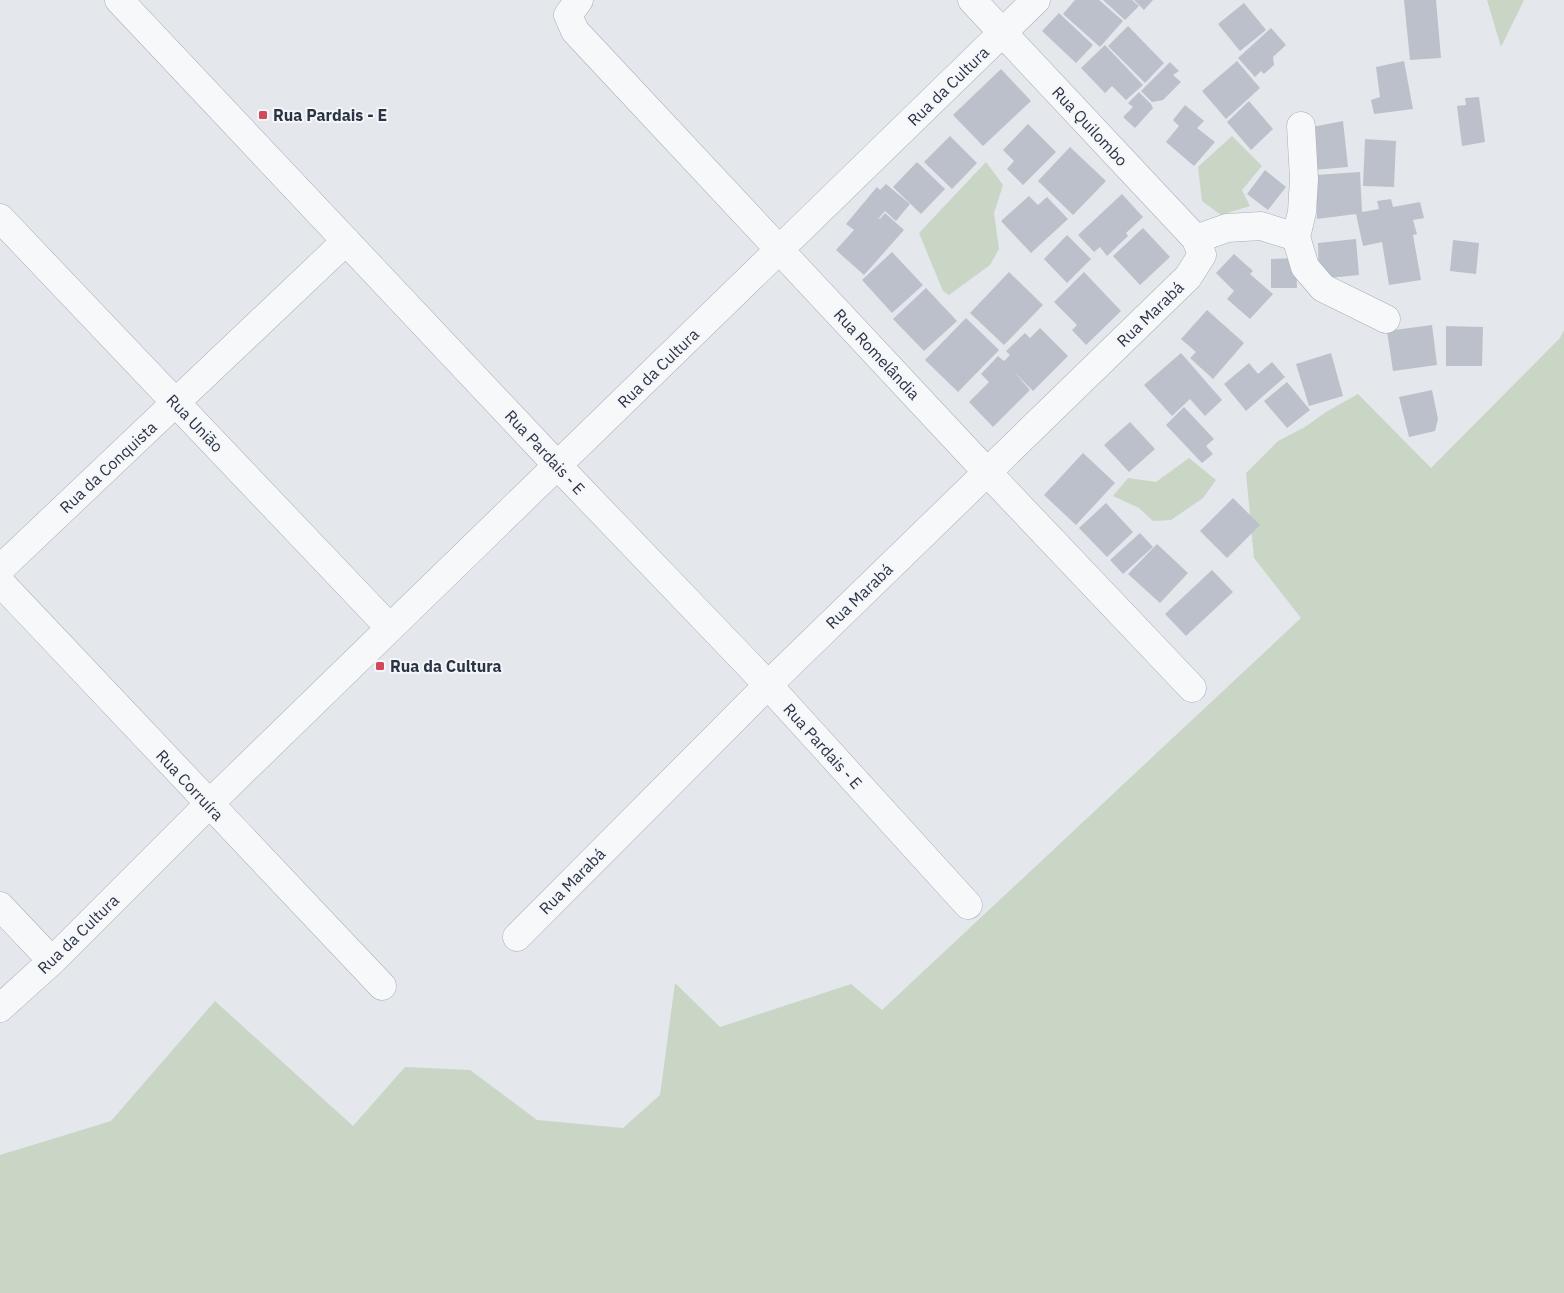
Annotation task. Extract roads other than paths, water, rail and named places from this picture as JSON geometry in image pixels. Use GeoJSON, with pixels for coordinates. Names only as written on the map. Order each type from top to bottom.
{"type":"FeatureCollection","features":[{"type":"Feature","properties":{"kind":"street","name":"Rua Pardais - E"},"geometry":{"type":"LineString","coordinates":[[119,0],[557,466],[768,685],[968,905]]}},
{"type":"Feature","properties":{"kind":"street","name":"Rua Quilombo"},"geometry":{"type":"LineString","coordinates":[[972,0],[1199,247]]}},
{"type":"Feature","properties":{"kind":"street","name":"Rua da Cultura"},"geometry":{"type":"LineString","coordinates":[[0,1008],[52,961],[209,804],[1036,0]]}},
{"type":"Feature","properties":{"kind":"street","name":"Rua Romelândia"},"geometry":{"type":"LineString","coordinates":[[574,7],[575,31],[986,471],[1192,688]]}},
{"type":"Feature","properties":{"kind":"street"},"geometry":{"type":"LineString","coordinates":[[1301,126],[1304,179],[1302,212],[1296,237],[1305,268],[1323,288],[1386,319]]}},
{"type":"Feature","properties":{"kind":"street","name":"Rua União"},"geometry":{"type":"LineString","coordinates":[[0,218],[390,628]]}},
{"type":"Feature","properties":{"kind":"street"},"geometry":{"type":"LineString","coordinates":[[1199,247],[1227,228],[1261,226],[1296,237]]}},
{"type":"Feature","properties":{"kind":"street","name":"Rua da Conquista"},"geometry":{"type":"LineString","coordinates":[[0,568],[346,241]]}},
{"type":"Feature","properties":{"kind":"street","name":"Rua Marabá"},"geometry":{"type":"LineString","coordinates":[[517,937],[768,685],[986,471],[1188,277],[1199,247]]}},
{"type":"Feature","properties":{"kind":"street","name":"Rua Corruíra"},"geometry":{"type":"LineString","coordinates":[[0,582],[382,986]]}},
{"type":"Feature","properties":{"kind":"street"},"geometry":{"type":"LineString","coordinates":[[0,906],[52,961]]}},
{"type":"Feature","properties":{"kind":"place","name":"Rua Pardais - E"},"geometry":{"type":"Point","coordinates":[263,115]}},
{"type":"Feature","properties":{"kind":"place","name":"Rua da Cultura"},"geometry":{"type":"Point","coordinates":[380,666]}}]}
